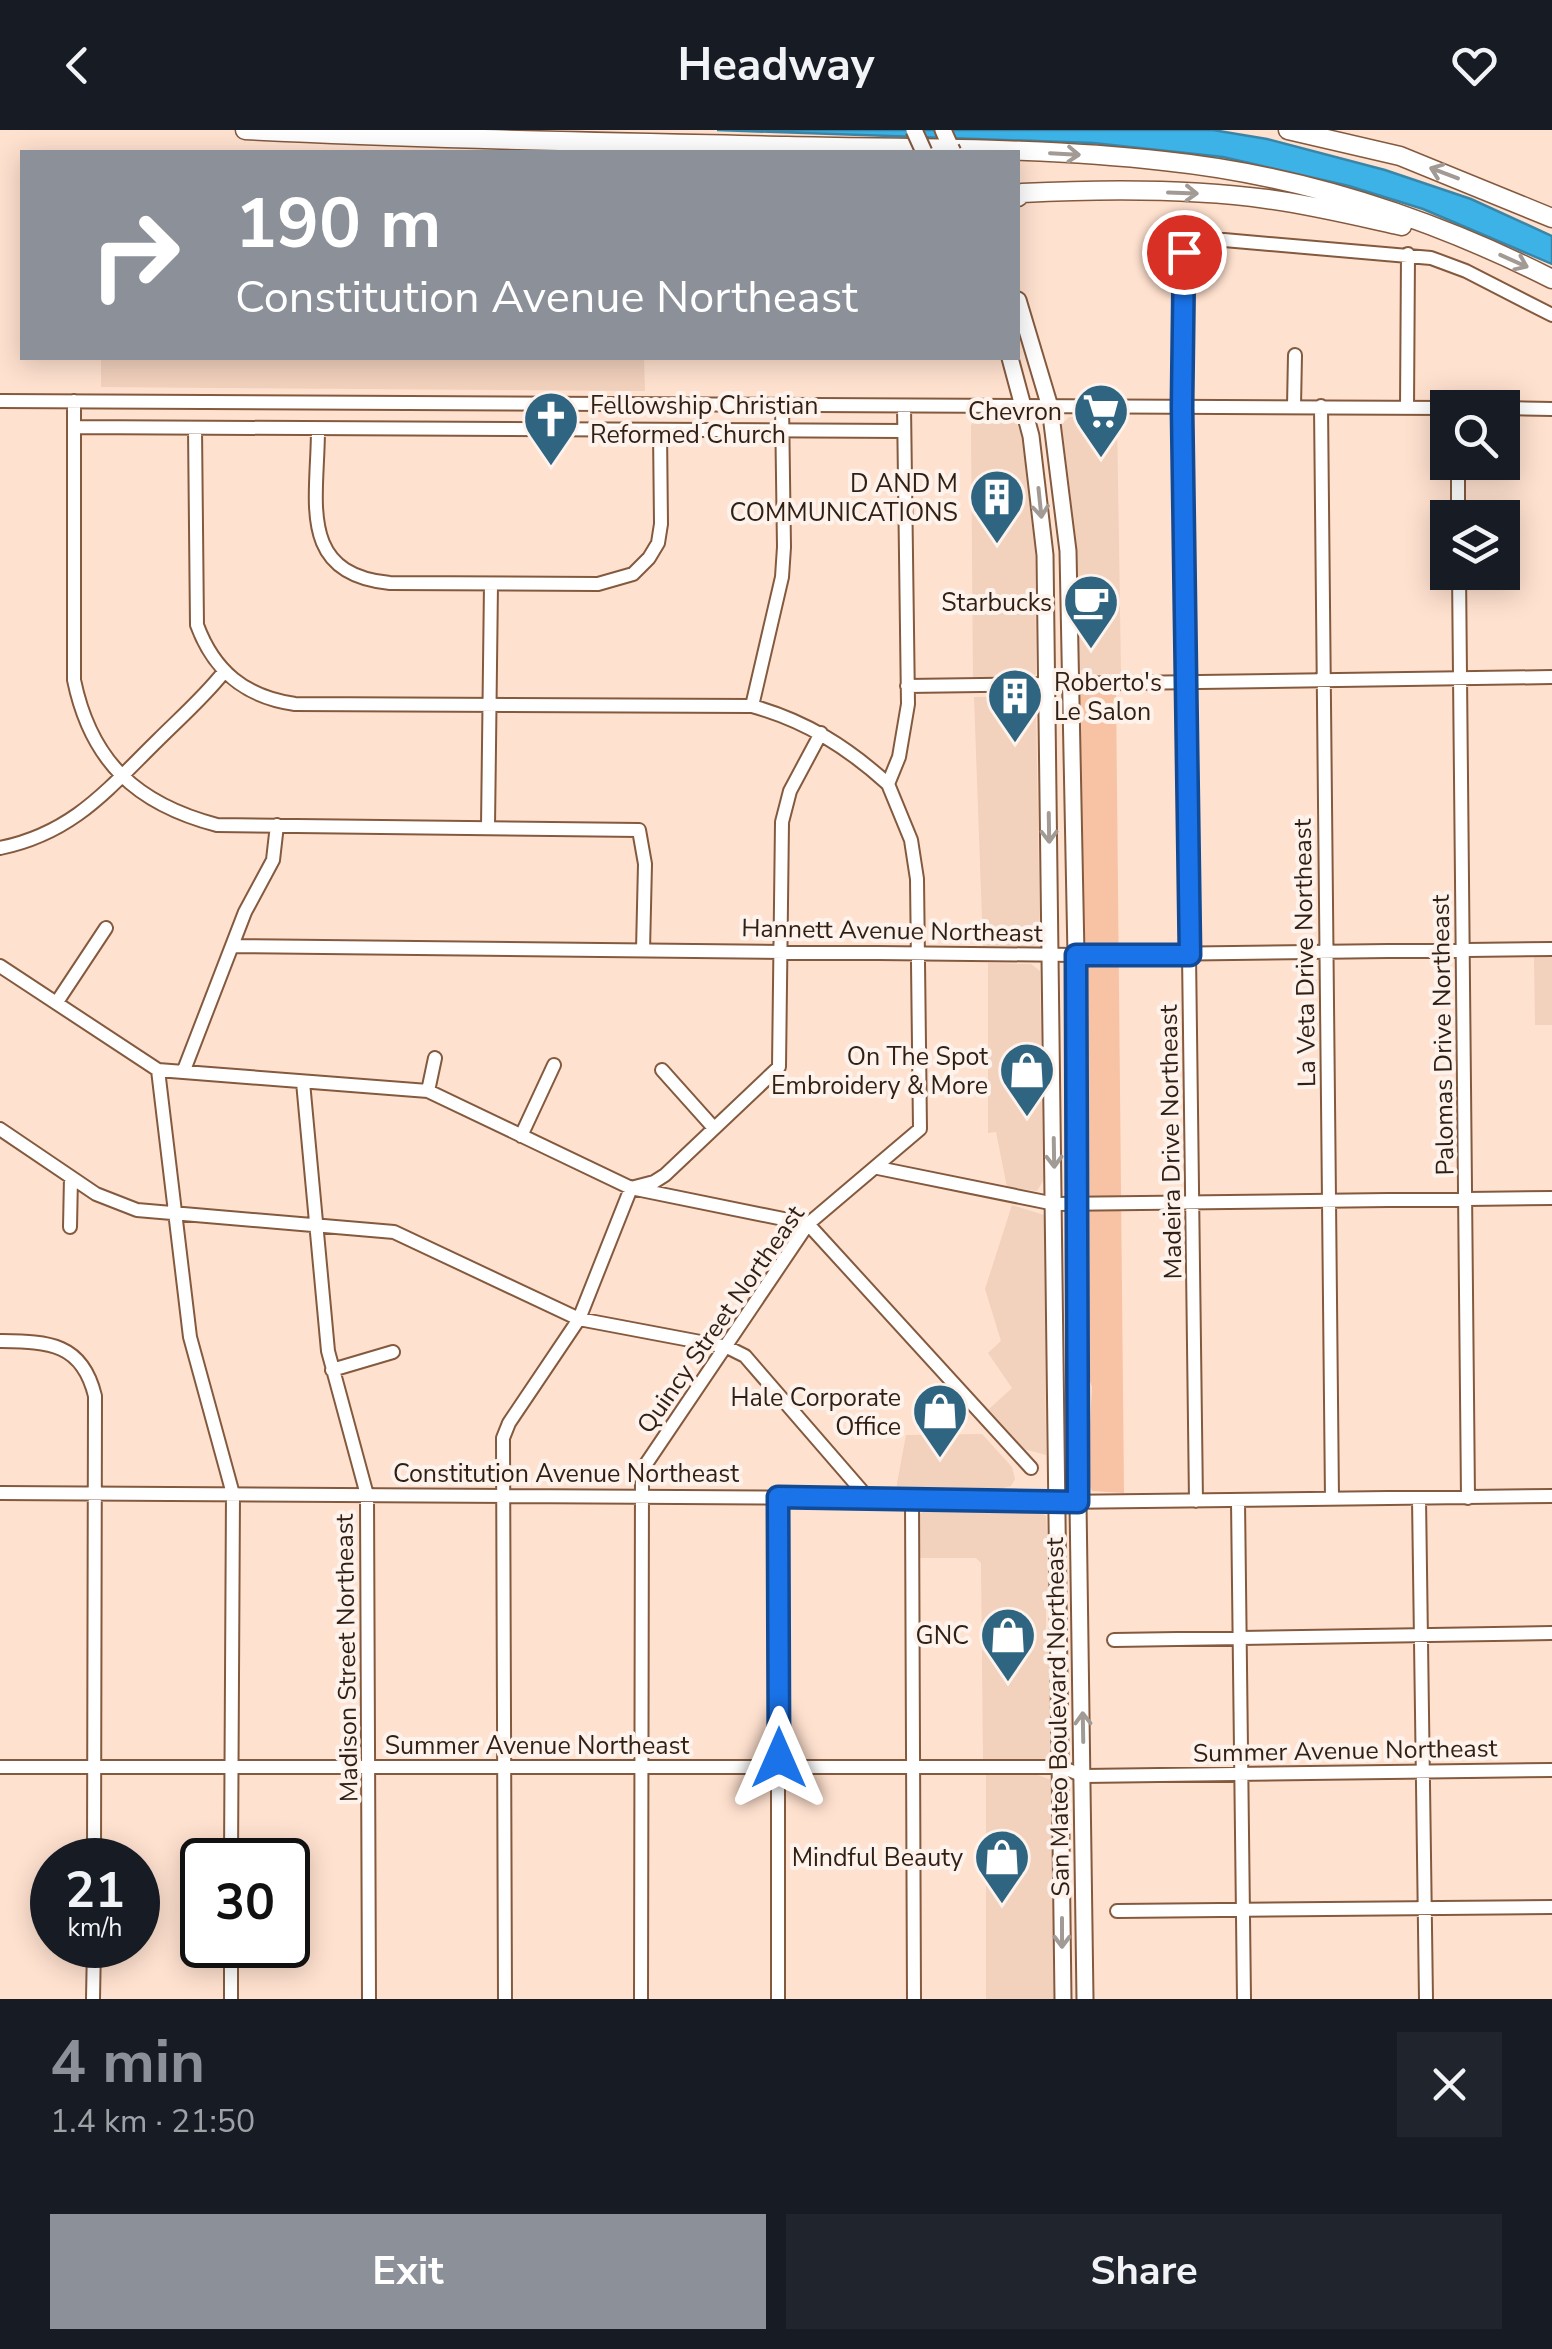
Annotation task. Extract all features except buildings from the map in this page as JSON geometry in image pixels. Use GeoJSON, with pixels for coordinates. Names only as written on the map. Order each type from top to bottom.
{"type":"FeatureCollection","features":[{"type":"Feature","properties":{"kind":"highway"},"geometry":{"type":"LineString","coordinates":[[244,130],[408,138],[933,150]]}},
{"type":"Feature","properties":{"kind":"highway"},"geometry":{"type":"LineString","coordinates":[[1288,130],[1400,156]]}},
{"type":"Feature","properties":{"kind":"highway"},"geometry":{"type":"LineString","coordinates":[[1338,130],[1552,218]]}},
{"type":"Feature","properties":{"kind":"highway"},"geometry":{"type":"LineString","coordinates":[[408,138],[496,150]]}},
{"type":"Feature","properties":{"kind":"highway"},"geometry":{"type":"LineString","coordinates":[[1020,152],[1164,161],[1318,190],[1469,241],[1552,279]]}},
{"type":"Feature","properties":{"kind":"highway"},"geometry":{"type":"LineString","coordinates":[[1020,194],[1167,193],[1263,198],[1469,241]]}},
{"type":"Feature","properties":{"kind":"main road","name":"San Mateo Boulevard Northeast"},"geometry":{"type":"LineString","coordinates":[[1020,307],[1050,407],[1068,551],[1086,1999]]}},
{"type":"Feature","properties":{"kind":"main road","name":"San Mateo Boulevard Northeast"},"geometry":{"type":"LineString","coordinates":[[1011,360],[1025,407],[1040,495],[1044,555],[1062,1999]]}},
{"type":"Feature","properties":{"kind":"street","name":"Madeira Drive Northeast"},"geometry":{"type":"LineString","coordinates":[[1196,1501],[1183,263],[1189,244],[1200,240],[1408,254]]}},
{"type":"Feature","properties":{"kind":"street"},"geometry":{"type":"LineString","coordinates":[[1407,408],[1408,254],[1448,263],[1552,315]]}},
{"type":"Feature","properties":{"kind":"street"},"geometry":{"type":"LineString","coordinates":[[1294,355],[1294,406]]}},
{"type":"Feature","properties":{"kind":"street"},"geometry":{"type":"LineString","coordinates":[[0,401],[1430,408]]}},
{"type":"Feature","properties":{"kind":"street"},"geometry":{"type":"LineString","coordinates":[[74,401],[74,680],[80,711],[91,736],[122,776],[153,801],[217,825],[640,830],[645,864],[643,950]]}},
{"type":"Feature","properties":{"kind":"street"},"geometry":{"type":"LineString","coordinates":[[752,706],[782,576],[782,405]]}},
{"type":"Feature","properties":{"kind":"street"},"geometry":{"type":"LineString","coordinates":[[195,428],[197,625],[207,651],[223,673],[248,690],[272,701],[294,704],[752,706],[800,721],[821,733],[854,754],[888,784],[899,757],[908,704],[904,406]]}},
{"type":"Feature","properties":{"kind":"street","name":"La Veta Drive Northeast"},"geometry":{"type":"LineString","coordinates":[[1320,406],[1332,1499]]}},
{"type":"Feature","properties":{"kind":"street"},"geometry":{"type":"LineString","coordinates":[[1520,408],[1552,409]]}},
{"type":"Feature","properties":{"kind":"street"},"geometry":{"type":"LineString","coordinates":[[74,427],[904,431]]}},
{"type":"Feature","properties":{"kind":"street"},"geometry":{"type":"LineString","coordinates":[[318,430],[317,519],[321,542],[331,560],[344,572],[363,580],[491,584],[612,583],[633,574],[658,543],[660,430]]}},
{"type":"Feature","properties":{"kind":"street"},"geometry":{"type":"LineString","coordinates":[[488,827],[491,584]]}},
{"type":"Feature","properties":{"kind":"street","name":"Palomas Drive Northeast"},"geometry":{"type":"LineString","coordinates":[[1459,590],[1468,1498]]}},
{"type":"Feature","properties":{"kind":"street"},"geometry":{"type":"LineString","coordinates":[[0,848],[40,837],[77,818],[223,673]]}},
{"type":"Feature","properties":{"kind":"street"},"geometry":{"type":"LineString","coordinates":[[907,686],[1552,677]]}},
{"type":"Feature","properties":{"kind":"street"},"geometry":{"type":"LineString","coordinates":[[505,1999],[503,1438],[579,1319],[631,1188],[654,1182],[665,1174],[779,1067],[782,822],[790,791],[821,733]]}},
{"type":"Feature","properties":{"kind":"street","name":"Quincy Street Northeast"},"geometry":{"type":"LineString","coordinates":[[641,1999],[641,1496],[646,1464],[808,1224],[920,1129],[915,866],[910,840],[888,784]]}},
{"type":"Feature","properties":{"kind":"street"},"geometry":{"type":"LineString","coordinates":[[184,1070],[245,912],[273,860],[277,825]]}},
{"type":"Feature","properties":{"kind":"street"},"geometry":{"type":"LineString","coordinates":[[58,1002],[106,928]]}},
{"type":"Feature","properties":{"kind":"street","name":"Hannett Avenue Northeast"},"geometry":{"type":"LineString","coordinates":[[232,946],[1051,955],[1552,949]]}},
{"type":"Feature","properties":{"kind":"street"},"geometry":{"type":"LineString","coordinates":[[0,966],[158,1070],[428,1091],[631,1188],[808,1224],[1031,1468]]}},
{"type":"Feature","properties":{"kind":"street"},"geometry":{"type":"LineString","coordinates":[[428,1091],[435,1058]]}},
{"type":"Feature","properties":{"kind":"street"},"geometry":{"type":"LineString","coordinates":[[521,1136],[554,1065]]}},
{"type":"Feature","properties":{"kind":"street"},"geometry":{"type":"LineString","coordinates":[[158,1070],[190,1337],[233,1494],[231,1838]]}},
{"type":"Feature","properties":{"kind":"street"},"geometry":{"type":"LineString","coordinates":[[662,1070],[713,1127]]}},
{"type":"Feature","properties":{"kind":"street","name":"Madison Street Northeast"},"geometry":{"type":"LineString","coordinates":[[303,1082],[332,1370],[367,1495],[369,1999]]}},
{"type":"Feature","properties":{"kind":"street"},"geometry":{"type":"LineString","coordinates":[[0,1129],[112,1202],[137,1210],[394,1232],[579,1319],[727,1347],[745,1356],[868,1498]]}},
{"type":"Feature","properties":{"kind":"street"},"geometry":{"type":"LineString","coordinates":[[878,1168],[1055,1204],[1552,1198]]}},
{"type":"Feature","properties":{"kind":"street"},"geometry":{"type":"LineString","coordinates":[[70,1227],[71,1177]]}},
{"type":"Feature","properties":{"kind":"street"},"geometry":{"type":"LineString","coordinates":[[0,1341],[48,1343],[78,1360],[90,1377],[95,1396],[94,1838]]}},
{"type":"Feature","properties":{"kind":"street"},"geometry":{"type":"LineString","coordinates":[[332,1370],[393,1352]]}},
{"type":"Feature","properties":{"kind":"street","name":"Constitution Avenue Northeast"},"geometry":{"type":"LineString","coordinates":[[0,1493],[1058,1502],[1552,1496]]}},
{"type":"Feature","properties":{"kind":"street"},"geometry":{"type":"LineString","coordinates":[[778,1497],[778,1999]]}},
{"type":"Feature","properties":{"kind":"street"},"geometry":{"type":"LineString","coordinates":[[912,1498],[914,1999]]}},
{"type":"Feature","properties":{"kind":"street"},"geometry":{"type":"LineString","coordinates":[[1418,1498],[1426,1999]]}},
{"type":"Feature","properties":{"kind":"street"},"geometry":{"type":"LineString","coordinates":[[1238,1501],[1244,1999]]}},
{"type":"Feature","properties":{"kind":"street"},"geometry":{"type":"LineString","coordinates":[[1114,1640],[1552,1633]]}},
{"type":"Feature","properties":{"kind":"street","name":"Summer Avenue Northeast"},"geometry":{"type":"LineString","coordinates":[[0,1767],[1061,1767],[1084,1776],[1552,1770]]}},
{"type":"Feature","properties":{"kind":"street"},"geometry":{"type":"LineString","coordinates":[[1117,1911],[1552,1907]]}},
{"type":"Feature","properties":{"kind":"street"},"geometry":{"type":"LineString","coordinates":[[94,1968],[94,1999]]}},
{"type":"Feature","properties":{"kind":"street"},"geometry":{"type":"LineString","coordinates":[[230,1999],[231,1968]]}},
{"type":"Feature","properties":{"kind":"shaded area"},"geometry":{"type":"Polygon","coordinates":[[[101,360],[644,360],[645,391],[101,387],[101,360]]]}},
{"type":"Feature","properties":{"kind":"shaded area"},"geometry":{"type":"Polygon","coordinates":[[[1069,417],[1117,418],[1121,674],[1086,675],[1077,667],[1074,540],[1061,433],[1062,424],[1069,417]]]}},
{"type":"Feature","properties":{"kind":"shaded area"},"geometry":{"type":"Polygon","coordinates":[[[973,422],[1017,424],[1021,433],[1035,529],[1036,674],[973,679],[971,426],[973,422]]]}},
{"type":"Feature","properties":{"kind":"shaded area"},"geometry":{"type":"Polygon","coordinates":[[[1116,688],[1124,1493],[1092,1491],[1087,1480],[1092,1387],[1087,1372],[1077,700],[1082,690],[1116,688]]]}},
{"type":"Feature","properties":{"kind":"shaded area"},"geometry":{"type":"Polygon","coordinates":[[[1030,696],[1036,712],[1040,937],[1033,946],[983,946],[974,697],[1030,696]]]}},
{"type":"Feature","properties":{"kind":"shaded area"},"geometry":{"type":"Polygon","coordinates":[[[1534,957],[1552,957],[1552,1025],[1535,1025],[1534,957]]]}},
{"type":"Feature","properties":{"kind":"shaded area"},"geometry":{"type":"Polygon","coordinates":[[[988,963],[1031,964],[1040,971],[1043,1181],[1037,1191],[1007,1187],[996,1132],[988,1133],[988,963]]]}},
{"type":"Feature","properties":{"kind":"shaded area"},"geometry":{"type":"Polygon","coordinates":[[[1012,1205],[1044,1215],[1046,1455],[1024,1449],[988,1410],[1012,1388],[988,1353],[1001,1341],[985,1289],[1012,1205]]]}},
{"type":"Feature","properties":{"kind":"shaded area"},"geometry":{"type":"Polygon","coordinates":[[[982,1434],[1012,1467],[1015,1479],[1011,1486],[896,1489],[906,1435],[982,1434]]]}},
{"type":"Feature","properties":{"kind":"shaded area"},"geometry":{"type":"Polygon","coordinates":[[[924,1511],[1039,1511],[1046,1516],[1050,1586],[1046,1638],[1051,1656],[1052,1751],[1044,1761],[983,1760],[981,1563],[976,1558],[918,1558],[919,1515],[924,1511]]]}},
{"type":"Feature","properties":{"kind":"shaded area"},"geometry":{"type":"Polygon","coordinates":[[[986,1775],[1038,1775],[1051,1780],[1054,1999],[986,1999],[986,1775]]]}},
{"type":"Feature","properties":{"kind":"water"},"geometry":{"type":"Polygon","coordinates":[[[717,130],[1213,130],[1267,139],[1385,170],[1471,199],[1552,236],[1552,264],[1423,209],[1349,186],[1223,157],[1093,143],[717,130]]]}},
{"type":"Feature","properties":{"kind":"place","name":"Chevron"},"geometry":{"type":"Point","coordinates":[1101,460]}},
{"type":"Feature","properties":{"kind":"place","name":"Fellowship Christian Reformed Church"},"geometry":{"type":"Point","coordinates":[551,468]}},
{"type":"Feature","properties":{"kind":"place","name":"D AND M COMMUNICATIONS"},"geometry":{"type":"Point","coordinates":[997,546]}},
{"type":"Feature","properties":{"kind":"place","name":"Starbucks"},"geometry":{"type":"Point","coordinates":[1091,651]}},
{"type":"Feature","properties":{"kind":"place","name":"Roberto's Le Salon"},"geometry":{"type":"Point","coordinates":[1015,745]}},
{"type":"Feature","properties":{"kind":"place","name":"On The Spot Embroidery & More"},"geometry":{"type":"Point","coordinates":[1027,1119]}},
{"type":"Feature","properties":{"kind":"place","name":"Hale Corporate Office"},"geometry":{"type":"Point","coordinates":[940,1460]}},
{"type":"Feature","properties":{"kind":"place","name":"GNC"},"geometry":{"type":"Point","coordinates":[1008,1684]}},
{"type":"Feature","properties":{"kind":"place","name":"Mindful Beauty"},"geometry":{"type":"Point","coordinates":[1002,1906]}},
{"type":"Feature","properties":{"kind":"route"},"geometry":{"type":"LineString","coordinates":[[779,1758],[778,1497],[1078,1502],[1076,955],[1190,955],[1182,406],[1184,252]]}}]}
